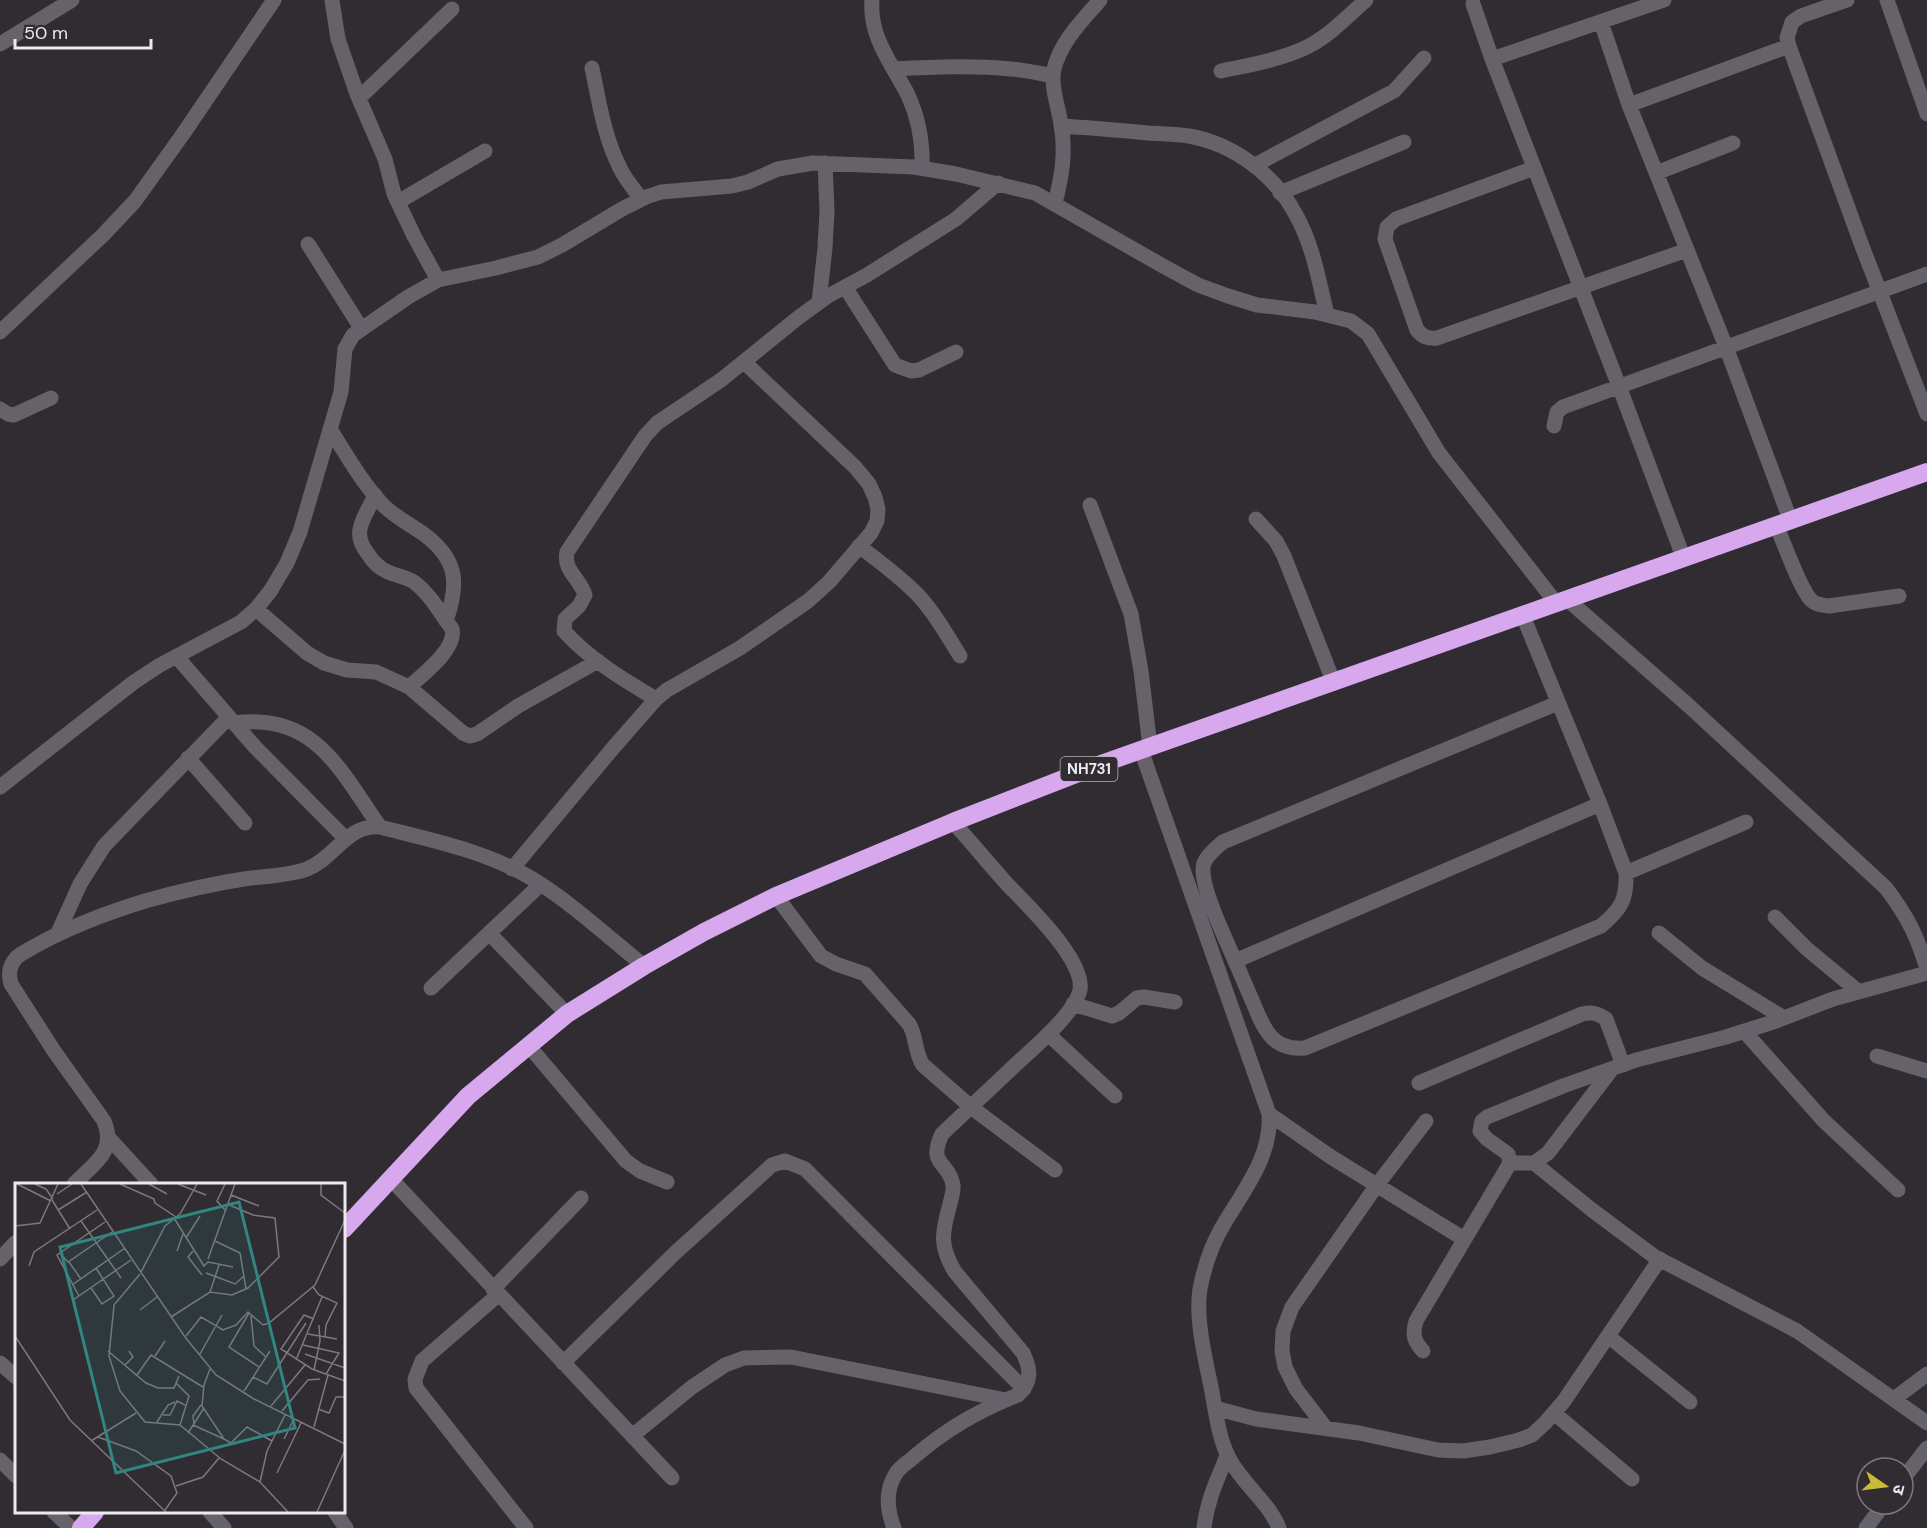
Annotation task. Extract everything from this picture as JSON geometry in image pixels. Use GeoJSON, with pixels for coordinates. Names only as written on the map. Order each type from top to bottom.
{"type":"FeatureCollection","features":[{"type":"Feature","properties":{"kind":"highway","name":"NH731"},"geometry":{"type":"LineString","coordinates":[[345,1228],[468,1096],[567,1014],[704,932],[776,896],[953,822],[1145,749],[1927,472]]}},
{"type":"Feature","properties":{"kind":"street"},"geometry":{"type":"LineString","coordinates":[[0,44],[72,0]]}},
{"type":"Feature","properties":{"kind":"street"},"geometry":{"type":"LineString","coordinates":[[0,332],[103,235],[135,201],[274,0]]}},
{"type":"Feature","properties":{"kind":"street"},"geometry":{"type":"LineString","coordinates":[[332,0],[338,39],[359,98],[385,159],[398,202],[438,280]]}},
{"type":"Feature","properties":{"kind":"street"},"geometry":{"type":"LineString","coordinates":[[872,0],[871,13],[877,38],[908,96],[921,132],[922,168]]}},
{"type":"Feature","properties":{"kind":"street"},"geometry":{"type":"LineString","coordinates":[[1055,203],[1064,160],[1062,126],[1053,76],[1061,51],[1069,37],[1100,0]]}},
{"type":"Feature","properties":{"kind":"street"},"geometry":{"type":"LineString","coordinates":[[1221,71],[1292,54],[1327,34],[1365,0]]}},
{"type":"Feature","properties":{"kind":"street"},"geometry":{"type":"LineString","coordinates":[[1492,59],[1664,0]]}},
{"type":"Feature","properties":{"kind":"street"},"geometry":{"type":"LineString","coordinates":[[1847,0],[1801,16],[1792,22],[1787,38],[1927,414]]}},
{"type":"Feature","properties":{"kind":"street"},"geometry":{"type":"LineString","coordinates":[[1887,0],[1927,114]]}},
{"type":"Feature","properties":{"kind":"street"},"geometry":{"type":"LineString","coordinates":[[1473,4],[1684,559]]}},
{"type":"Feature","properties":{"kind":"street"},"geometry":{"type":"LineString","coordinates":[[359,98],[452,9]]}},
{"type":"Feature","properties":{"kind":"street"},"geometry":{"type":"LineString","coordinates":[[1601,22],[1629,105],[1726,346],[1803,588],[1811,600],[1820,605],[1829,606],[1899,596]]}},
{"type":"Feature","properties":{"kind":"street"},"geometry":{"type":"LineString","coordinates":[[1629,105],[1789,46]]}},
{"type":"Feature","properties":{"kind":"street"},"geometry":{"type":"LineString","coordinates":[[1255,165],[1394,91],[1424,58]]}},
{"type":"Feature","properties":{"kind":"street"},"geometry":{"type":"LineString","coordinates":[[894,69],[982,67],[1053,76]]}},
{"type":"Feature","properties":{"kind":"street"},"geometry":{"type":"LineString","coordinates":[[592,68],[607,137],[614,157],[641,200]]}},
{"type":"Feature","properties":{"kind":"street"},"geometry":{"type":"LineString","coordinates":[[1062,126],[1189,136],[1210,141],[1255,165],[1281,193],[1296,214],[1308,242],[1327,315]]}},
{"type":"Feature","properties":{"kind":"street"},"geometry":{"type":"LineString","coordinates":[[1281,193],[1404,142]]}},
{"type":"Feature","properties":{"kind":"street"},"geometry":{"type":"LineString","coordinates":[[1656,173],[1733,143]]}},
{"type":"Feature","properties":{"kind":"street"},"geometry":{"type":"LineString","coordinates":[[398,202],[485,151]]}},
{"type":"Feature","properties":{"kind":"street"},"geometry":{"type":"LineString","coordinates":[[819,302],[827,211],[825,163]]}},
{"type":"Feature","properties":{"kind":"street"},"geometry":{"type":"LineString","coordinates":[[0,787],[110,699],[152,671],[230,629],[256,609],[271,590],[287,563],[300,532],[341,392],[345,350],[353,335],[361,328],[438,280],[538,257],[562,246],[622,208],[661,192],[732,186],[792,166],[825,163],[922,168],[1035,193],[1127,247],[1198,285],[1257,304],[1351,321],[1368,334],[1438,453],[1563,602],[1697,712],[1886,888],[1913,927],[1927,969]]}},
{"type":"Feature","properties":{"kind":"street"},"geometry":{"type":"LineString","coordinates":[[1534,168],[1396,219],[1387,227],[1385,239],[1417,330],[1427,339],[1437,338],[1687,250]]}},
{"type":"Feature","properties":{"kind":"street"},"geometry":{"type":"LineString","coordinates":[[656,699],[598,661],[564,631],[565,619],[579,606],[585,595],[567,567],[565,561],[567,552],[657,423],[744,362],[819,302],[956,219],[998,183]]}},
{"type":"Feature","properties":{"kind":"street"},"geometry":{"type":"LineString","coordinates":[[308,244],[361,328]]}},
{"type":"Feature","properties":{"kind":"street"},"geometry":{"type":"LineString","coordinates":[[1554,426],[1557,412],[1563,407],[1927,274]]}},
{"type":"Feature","properties":{"kind":"street"},"geometry":{"type":"LineString","coordinates":[[845,287],[895,364],[911,371],[919,370],[956,352]]}},
{"type":"Feature","properties":{"kind":"street"},"geometry":{"type":"LineString","coordinates":[[512,869],[656,699],[740,648],[808,601],[829,582],[871,533],[877,521],[878,509],[869,484],[847,460],[744,362]]}},
{"type":"Feature","properties":{"kind":"street"},"geometry":{"type":"LineString","coordinates":[[0,409],[14,415],[51,398]]}},
{"type":"Feature","properties":{"kind":"street"},"geometry":{"type":"LineString","coordinates":[[330,429],[375,495],[393,514],[441,549],[455,581],[453,602],[446,621]]}},
{"type":"Feature","properties":{"kind":"street"},"geometry":{"type":"LineString","coordinates":[[375,495],[359,531],[358,539],[361,546],[375,564],[387,572],[406,578],[422,589],[452,629],[453,634],[450,645],[409,687]]}},
{"type":"Feature","properties":{"kind":"street"},"geometry":{"type":"LineString","coordinates":[[1090,505],[1131,614],[1141,671],[1145,749],[1269,1114],[1270,1128],[1265,1152],[1210,1252],[1200,1289],[1199,1312],[1215,1408],[1227,1456],[1239,1477],[1265,1505],[1279,1528]]}},
{"type":"Feature","properties":{"kind":"street"},"geometry":{"type":"LineString","coordinates":[[1257,519],[1276,541],[1284,556],[1334,683]]}},
{"type":"Feature","properties":{"kind":"street"},"geometry":{"type":"LineString","coordinates":[[859,546],[919,596],[935,616],[960,656]]}},
{"type":"Feature","properties":{"kind":"street"},"geometry":{"type":"LineString","coordinates":[[256,609],[307,654],[324,663],[347,670],[376,672],[409,687],[463,733],[470,736],[477,734],[518,706],[598,661]]}},
{"type":"Feature","properties":{"kind":"street"},"geometry":{"type":"LineString","coordinates":[[1523,616],[1600,804],[1626,873],[1624,902],[1615,914],[1601,926],[1305,1048],[1295,1049],[1282,1045],[1272,1038],[1263,1027],[1207,891],[1202,875],[1204,862],[1212,851],[1223,842],[1558,703]]}},
{"type":"Feature","properties":{"kind":"street"},"geometry":{"type":"LineString","coordinates":[[177,657],[255,747],[346,839]]}},
{"type":"Feature","properties":{"kind":"street"},"geometry":{"type":"LineString","coordinates":[[57,934],[80,884],[104,846],[188,758],[231,720],[268,722],[303,734],[333,760],[380,827]]}},
{"type":"Feature","properties":{"kind":"street"},"geometry":{"type":"LineString","coordinates":[[188,758],[245,823]]}},
{"type":"Feature","properties":{"kind":"street"},"geometry":{"type":"LineString","coordinates":[[1236,961],[1600,804]]}},
{"type":"Feature","properties":{"kind":"street"},"geometry":{"type":"LineString","coordinates":[[894,1528],[888,1514],[888,1502],[890,1485],[896,1472],[952,1427],[969,1416],[1018,1395],[1029,1381],[1028,1362],[1023,1353],[947,1260],[943,1230],[954,1187],[951,1178],[938,1160],[936,1151],[942,1134],[1048,1034],[1080,992],[1076,967],[1043,921],[953,822]]}},
{"type":"Feature","properties":{"kind":"street"},"geometry":{"type":"LineString","coordinates":[[1626,873],[1746,822]]}},
{"type":"Feature","properties":{"kind":"street"},"geometry":{"type":"LineString","coordinates":[[76,1183],[105,1152],[108,1137],[104,1121],[11,984],[9,975],[11,965],[17,957],[57,934],[96,916],[171,894],[303,870],[318,864],[356,830],[369,826],[380,827],[458,848],[512,869],[573,908],[644,966]]}},
{"type":"Feature","properties":{"kind":"street"},"geometry":{"type":"LineString","coordinates":[[431,988],[540,885]]}},
{"type":"Feature","properties":{"kind":"street"},"geometry":{"type":"LineString","coordinates":[[776,896],[821,956],[864,974],[872,981],[913,1030],[915,1048],[923,1065],[972,1107],[1055,1170]]}},
{"type":"Feature","properties":{"kind":"street"},"geometry":{"type":"LineString","coordinates":[[1775,917],[1807,949],[1859,992]]}},
{"type":"Feature","properties":{"kind":"street"},"geometry":{"type":"LineString","coordinates":[[489,933],[567,1014]]}},
{"type":"Feature","properties":{"kind":"street"},"geometry":{"type":"LineString","coordinates":[[1659,933],[1702,968],[1784,1018]]}},
{"type":"Feature","properties":{"kind":"street"},"geometry":{"type":"LineString","coordinates":[[1423,1351],[1415,1343],[1413,1337],[1416,1321],[1510,1163],[1505,1151],[1482,1135],[1480,1131],[1482,1121],[1487,1117],[1618,1067],[1744,1031],[1833,999],[1927,973]]}},
{"type":"Feature","properties":{"kind":"street"},"geometry":{"type":"LineString","coordinates":[[1073,1004],[1112,1016],[1119,1014],[1137,998],[1175,1002]]}},
{"type":"Feature","properties":{"kind":"street"},"geometry":{"type":"LineString","coordinates":[[1419,1083],[1591,1012],[1600,1014],[1606,1019],[1618,1067]]}},
{"type":"Feature","properties":{"kind":"street"},"geometry":{"type":"LineString","coordinates":[[1744,1031],[1824,1121],[1898,1190]]}},
{"type":"Feature","properties":{"kind":"street"},"geometry":{"type":"LineString","coordinates":[[1048,1034],[1115,1096]]}},
{"type":"Feature","properties":{"kind":"street"},"geometry":{"type":"LineString","coordinates":[[528,1045],[626,1161],[640,1171],[667,1182]]}},
{"type":"Feature","properties":{"kind":"street"},"geometry":{"type":"LineString","coordinates":[[1877,1056],[1927,1071]]}},
{"type":"Feature","properties":{"kind":"street"},"geometry":{"type":"LineString","coordinates":[[1510,1163],[1534,1163],[1548,1153],[1618,1067]]}},
{"type":"Feature","properties":{"kind":"street"},"geometry":{"type":"LineString","coordinates":[[1269,1114],[1331,1157],[1464,1239]]}},
{"type":"Feature","properties":{"kind":"street"},"geometry":{"type":"LineString","coordinates":[[1325,1427],[1296,1389],[1286,1367],[1282,1351],[1283,1331],[1292,1307],[1377,1185],[1426,1121]]}},
{"type":"Feature","properties":{"kind":"street"},"geometry":{"type":"LineString","coordinates":[[108,1137],[149,1183]]}},
{"type":"Feature","properties":{"kind":"street"},"geometry":{"type":"LineString","coordinates":[[563,1363],[771,1165],[784,1161],[805,1169],[1024,1389]]}},
{"type":"Feature","properties":{"kind":"street"},"geometry":{"type":"LineString","coordinates":[[1534,1163],[1592,1210],[1660,1259],[1797,1331],[1927,1424]]}},
{"type":"Feature","properties":{"kind":"street"},"geometry":{"type":"LineString","coordinates":[[390,1178],[672,1478]]}},
{"type":"Feature","properties":{"kind":"street"},"geometry":{"type":"LineString","coordinates":[[526,1528],[416,1388],[415,1379],[422,1361],[496,1292],[581,1198]]}},
{"type":"Feature","properties":{"kind":"street"},"geometry":{"type":"LineString","coordinates":[[0,1259],[15,1243]]}},
{"type":"Feature","properties":{"kind":"street"},"geometry":{"type":"LineString","coordinates":[[1215,1408],[1256,1419],[1325,1427],[1430,1449],[1463,1451],[1490,1447],[1532,1435],[1564,1401],[1660,1259]]}},
{"type":"Feature","properties":{"kind":"street"},"geometry":{"type":"LineString","coordinates":[[1608,1336],[1690,1402]]}},
{"type":"Feature","properties":{"kind":"street"},"geometry":{"type":"LineString","coordinates":[[632,1436],[692,1387],[725,1365],[744,1358],[791,1357],[1006,1400]]}},
{"type":"Feature","properties":{"kind":"street"},"geometry":{"type":"LineString","coordinates":[[0,1363],[15,1376]]}},
{"type":"Feature","properties":{"kind":"street"},"geometry":{"type":"LineString","coordinates":[[1894,1399],[1927,1374]]}},
{"type":"Feature","properties":{"kind":"street"},"geometry":{"type":"LineString","coordinates":[[1554,1413],[1632,1479]]}},
{"type":"Feature","properties":{"kind":"street"},"geometry":{"type":"LineString","coordinates":[[1915,1464],[1927,1448]]}},
{"type":"Feature","properties":{"kind":"street"},"geometry":{"type":"LineString","coordinates":[[1204,1528],[1211,1493],[1227,1456]]}},
{"type":"Feature","properties":{"kind":"street"},"geometry":{"type":"LineString","coordinates":[[0,1460],[15,1475]]}},
{"type":"Feature","properties":{"kind":"street"},"geometry":{"type":"LineString","coordinates":[[56,1513],[83,1524]]}},
{"type":"Feature","properties":{"kind":"street"},"geometry":{"type":"LineString","coordinates":[[211,1513],[224,1528]]}},
{"type":"Feature","properties":{"kind":"street"},"geometry":{"type":"LineString","coordinates":[[336,1513],[346,1528]]}}]}
